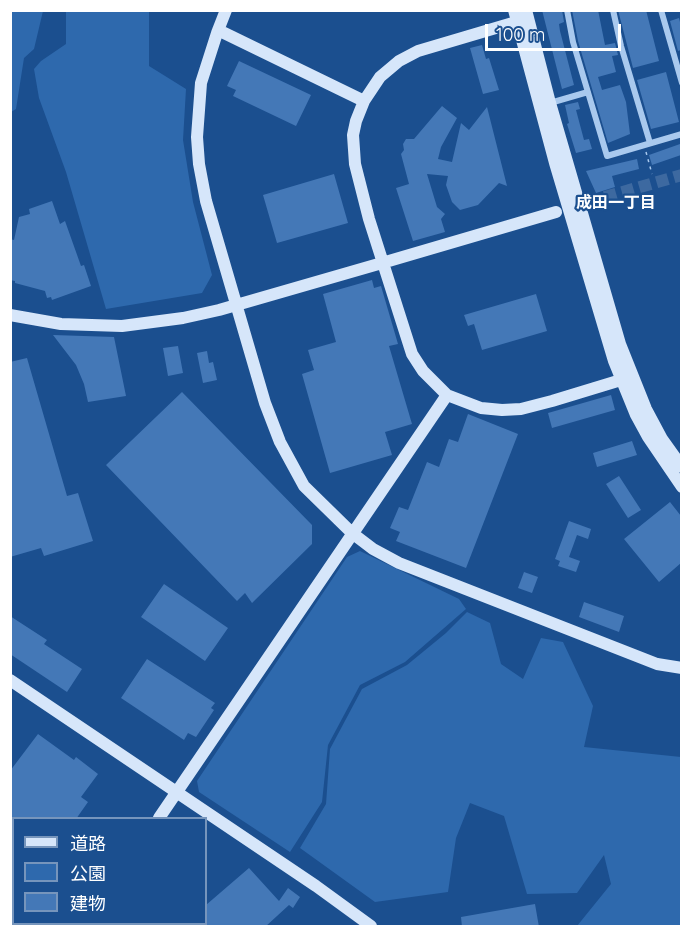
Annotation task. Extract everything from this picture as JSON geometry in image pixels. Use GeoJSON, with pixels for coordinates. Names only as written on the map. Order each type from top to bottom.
{"type":"FeatureCollection","features":[{"type":"Feature","properties":{"kind":"street"},"geometry":{"type":"LineString","coordinates":[[226,10],[201,83],[197,137],[206,201],[265,403],[280,442],[304,486],[352,533],[373,549],[399,563],[657,664],[681,668]]}},
{"type":"Feature","properties":{"kind":"street"},"geometry":{"type":"LineString","coordinates":[[526,10],[550,103],[620,344],[646,409],[662,439],[681,467]]}},
{"type":"Feature","properties":{"kind":"street"},"geometry":{"type":"LineString","coordinates":[[567,10],[573,42],[607,156],[681,134]]}},
{"type":"Feature","properties":{"kind":"street"},"geometry":{"type":"LineString","coordinates":[[613,10],[647,144]]}},
{"type":"Feature","properties":{"kind":"street"},"geometry":{"type":"LineString","coordinates":[[661,10],[681,83]]}},
{"type":"Feature","properties":{"kind":"street"},"geometry":{"type":"LineString","coordinates":[[621,380],[521,409],[502,410],[481,408],[447,395],[423,371],[412,354],[382,263],[357,176],[353,150],[356,121],[364,101],[380,77],[409,55],[515,16],[597,307],[621,380],[648,437],[681,487]]}},
{"type":"Feature","properties":{"kind":"street"},"geometry":{"type":"LineString","coordinates":[[218,30],[364,101]]}},
{"type":"Feature","properties":{"kind":"street"},"geometry":{"type":"LineString","coordinates":[[550,103],[588,92]]}},
{"type":"Feature","properties":{"kind":"street"},"geometry":{"type":"LineString","coordinates":[[10,315],[61,324],[123,326],[183,318],[236,305],[556,212]]}},
{"type":"Feature","properties":{"kind":"street"},"geometry":{"type":"LineString","coordinates":[[160,817],[447,395]]}},
{"type":"Feature","properties":{"kind":"street"},"geometry":{"type":"LineString","coordinates":[[10,680],[316,886],[371,927]]}},
{"type":"Feature","properties":{"kind":"path"},"geometry":{"type":"LineString","coordinates":[[647,144],[652,174]]}},
{"type":"Feature","properties":{"kind":"green space"},"geometry":{"type":"Polygon","coordinates":[[[11,10],[43,11],[34,49],[24,58],[16,109],[11,112],[11,10]]]}},
{"type":"Feature","properties":{"kind":"green space"},"geometry":{"type":"Polygon","coordinates":[[[66,11],[149,11],[149,66],[186,89],[183,140],[193,202],[212,275],[202,293],[106,309],[66,172],[39,98],[34,69],[41,61],[66,44],[66,11]]]}},
{"type":"Feature","properties":{"kind":"green space"},"geometry":{"type":"Polygon","coordinates":[[[360,551],[459,599],[466,609],[405,662],[360,685],[328,745],[322,802],[290,852],[199,792],[197,781],[347,557],[360,551]]]}},
{"type":"Feature","properties":{"kind":"green space"},"geometry":{"type":"Polygon","coordinates":[[[467,612],[490,623],[501,664],[523,679],[541,638],[563,642],[593,706],[584,747],[681,757],[681,926],[577,926],[611,884],[604,855],[577,893],[527,894],[504,816],[470,803],[456,838],[448,892],[375,902],[300,848],[326,804],[330,749],[362,689],[407,665],[446,633],[467,612]]]}},
{"type":"Feature","properties":{"kind":"building"},"geometry":{"type":"Polygon","coordinates":[[[542,10],[562,10],[564,22],[559,24],[560,31],[574,85],[562,89],[542,10]]]}},
{"type":"Feature","properties":{"kind":"building"},"geometry":{"type":"Polygon","coordinates":[[[572,10],[598,10],[605,45],[615,43],[618,55],[612,56],[616,72],[598,77],[602,90],[620,85],[626,102],[630,134],[608,143],[578,41],[572,10]]]}},
{"type":"Feature","properties":{"kind":"building"},"geometry":{"type":"Polygon","coordinates":[[[618,10],[646,10],[659,61],[633,68],[618,10]]]}},
{"type":"Feature","properties":{"kind":"building"},"geometry":{"type":"Polygon","coordinates":[[[679,18],[681,50],[678,51],[670,21],[679,18]]]}},
{"type":"Feature","properties":{"kind":"building"},"geometry":{"type":"Polygon","coordinates":[[[482,45],[486,59],[489,58],[499,90],[483,94],[470,48],[482,45]]]}},
{"type":"Feature","properties":{"kind":"building"},"geometry":{"type":"Polygon","coordinates":[[[239,61],[311,95],[296,126],[233,96],[236,90],[227,86],[239,61]]]}},
{"type":"Feature","properties":{"kind":"building"},"geometry":{"type":"Polygon","coordinates":[[[666,72],[679,122],[651,129],[637,80],[666,72]]]}},
{"type":"Feature","properties":{"kind":"building"},"geometry":{"type":"Polygon","coordinates":[[[578,102],[580,109],[576,110],[584,140],[589,139],[592,149],[576,153],[567,124],[569,123],[565,105],[578,102]]]}},
{"type":"Feature","properties":{"kind":"building"},"geometry":{"type":"Polygon","coordinates":[[[442,106],[457,118],[441,147],[438,159],[452,162],[461,123],[469,130],[487,107],[507,186],[499,183],[478,205],[460,210],[452,202],[446,185],[448,176],[427,174],[437,207],[445,214],[441,219],[445,232],[413,241],[396,188],[409,184],[401,154],[404,150],[403,144],[406,139],[414,139],[442,106]]]}},
{"type":"Feature","properties":{"kind":"building"},"geometry":{"type":"Polygon","coordinates":[[[680,144],[681,155],[652,165],[649,155],[680,144]]]}},
{"type":"Feature","properties":{"kind":"building"},"geometry":{"type":"Polygon","coordinates":[[[637,159],[639,169],[612,176],[615,187],[596,193],[586,171],[637,159]]]}},
{"type":"Feature","properties":{"kind":"building"},"geometry":{"type":"Polygon","coordinates":[[[334,174],[348,223],[277,243],[263,195],[334,174]]]}},
{"type":"Feature","properties":{"kind":"building"},"geometry":{"type":"Polygon","coordinates":[[[52,201],[60,224],[65,221],[81,266],[84,265],[91,286],[52,300],[51,297],[47,298],[45,291],[10,280],[10,239],[14,240],[19,217],[30,214],[29,209],[52,201]]]}},
{"type":"Feature","properties":{"kind":"building"},"geometry":{"type":"Polygon","coordinates":[[[372,280],[374,288],[381,286],[398,344],[389,346],[412,424],[385,432],[392,455],[330,473],[302,374],[314,370],[308,350],[336,342],[323,294],[372,280]]]}},
{"type":"Feature","properties":{"kind":"building"},"geometry":{"type":"Polygon","coordinates":[[[536,294],[547,331],[482,350],[474,324],[468,326],[464,315],[536,294]]]}},
{"type":"Feature","properties":{"kind":"building"},"geometry":{"type":"Polygon","coordinates":[[[53,335],[114,337],[126,396],[88,402],[76,365],[53,335]]]}},
{"type":"Feature","properties":{"kind":"building"},"geometry":{"type":"Polygon","coordinates":[[[178,346],[183,373],[168,376],[163,348],[178,346]]]}},
{"type":"Feature","properties":{"kind":"building"},"geometry":{"type":"Polygon","coordinates":[[[207,351],[209,363],[213,362],[217,380],[203,383],[197,353],[207,351]]]}},
{"type":"Feature","properties":{"kind":"building"},"geometry":{"type":"Polygon","coordinates":[[[27,358],[67,496],[78,493],[93,541],[44,556],[41,548],[10,557],[10,362],[27,358]]]}},
{"type":"Feature","properties":{"kind":"building"},"geometry":{"type":"Polygon","coordinates":[[[182,392],[312,525],[312,544],[252,603],[245,593],[237,601],[106,465],[182,392]]]}},
{"type":"Feature","properties":{"kind":"building"},"geometry":{"type":"Polygon","coordinates":[[[611,395],[615,410],[552,428],[548,413],[611,395]]]}},
{"type":"Feature","properties":{"kind":"building"},"geometry":{"type":"Polygon","coordinates":[[[468,414],[518,434],[466,568],[396,541],[400,532],[390,528],[399,507],[408,510],[427,462],[439,467],[449,439],[458,442],[468,414]]]}},
{"type":"Feature","properties":{"kind":"building"},"geometry":{"type":"Polygon","coordinates":[[[632,441],[637,455],[597,467],[593,453],[632,441]]]}},
{"type":"Feature","properties":{"kind":"building"},"geometry":{"type":"Polygon","coordinates":[[[619,476],[641,510],[628,518],[606,484],[619,476]]]}},
{"type":"Feature","properties":{"kind":"building"},"geometry":{"type":"Polygon","coordinates":[[[670,502],[681,516],[681,563],[659,582],[624,539],[670,502]]]}},
{"type":"Feature","properties":{"kind":"building"},"geometry":{"type":"Polygon","coordinates":[[[569,521],[591,529],[588,539],[577,535],[569,557],[580,561],[576,572],[558,566],[560,561],[555,559],[569,521]]]}},
{"type":"Feature","properties":{"kind":"building"},"geometry":{"type":"Polygon","coordinates":[[[524,572],[538,577],[532,593],[518,588],[524,572]]]}},
{"type":"Feature","properties":{"kind":"building"},"geometry":{"type":"Polygon","coordinates":[[[164,584],[228,628],[205,661],[141,617],[164,584]]]}},
{"type":"Feature","properties":{"kind":"building"},"geometry":{"type":"Polygon","coordinates":[[[584,602],[624,616],[619,632],[579,617],[584,602]]]}},
{"type":"Feature","properties":{"kind":"building"},"geometry":{"type":"Polygon","coordinates":[[[10,616],[47,640],[44,644],[82,669],[67,692],[10,654],[10,616]]]}},
{"type":"Feature","properties":{"kind":"building"},"geometry":{"type":"Polygon","coordinates":[[[147,659],[215,703],[211,708],[214,710],[196,737],[188,733],[184,740],[121,698],[147,659]]]}},
{"type":"Feature","properties":{"kind":"building"},"geometry":{"type":"Polygon","coordinates":[[[38,734],[74,760],[76,757],[98,774],[81,797],[88,802],[77,817],[12,817],[10,819],[10,771],[38,734]]]}},
{"type":"Feature","properties":{"kind":"building"},"geometry":{"type":"Polygon","coordinates":[[[249,868],[279,901],[288,888],[300,897],[293,908],[289,905],[265,927],[206,927],[207,904],[249,868]]]}},
{"type":"Feature","properties":{"kind":"building"},"geometry":{"type":"Polygon","coordinates":[[[535,904],[539,927],[462,927],[461,917],[535,904]]]}},
{"type":"Feature","properties":{"kind":"tunnel"},"geometry":{"type":"LineString","coordinates":[[570,207],[682,175]]}},
{"type":"Feature","properties":{"kind":"district","name":"成田一丁目"},"geometry":{"type":"Point","coordinates":[616,203]}}]}
